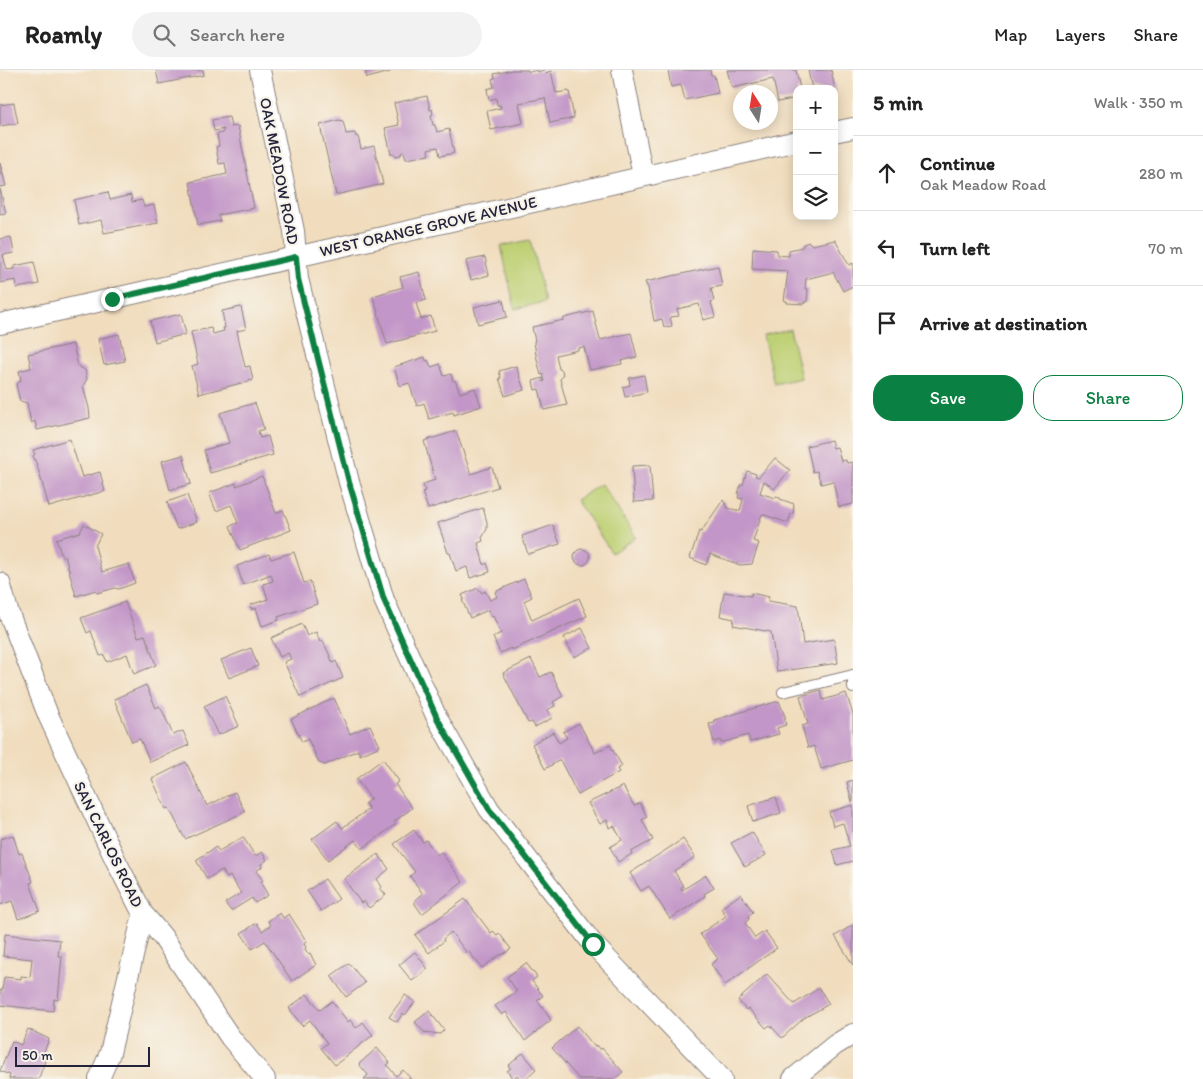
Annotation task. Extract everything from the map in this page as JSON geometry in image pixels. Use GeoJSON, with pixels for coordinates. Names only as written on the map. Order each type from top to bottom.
{"type":"FeatureCollection","features":[{"type":"Feature","properties":{"kind":"street","name":"OAK MEADOW ROAD"},"geometry":{"type":"LineString","coordinates":[[260,70],[294,231],[298,279],[349,482],[384,600],[437,718],[489,809],[593,944],[722,1079]]}},
{"type":"Feature","properties":{"kind":"street"},"geometry":{"type":"LineString","coordinates":[[622,70],[644,176]]}},
{"type":"Feature","properties":{"kind":"street"},"geometry":{"type":"LineString","coordinates":[[838,131],[853,128]]}},
{"type":"Feature","properties":{"kind":"street","name":"WEST ORANGE GROVE AVENUE"},"geometry":{"type":"LineString","coordinates":[[0,324],[793,142]]}},
{"type":"Feature","properties":{"kind":"street","name":"SAN CARLOS ROAD"},"geometry":{"type":"LineString","coordinates":[[0,583],[8,611],[48,715],[115,859],[143,914],[162,936],[230,1037],[265,1079]]}},
{"type":"Feature","properties":{"kind":"street"},"geometry":{"type":"LineString","coordinates":[[98,1079],[110,1053],[143,914]]}},
{"type":"Feature","properties":{"kind":"street"},"geometry":{"type":"LineString","coordinates":[[793,1079],[835,1045],[853,1034]]}},
{"type":"Feature","properties":{"kind":"lane"},"geometry":{"type":"LineString","coordinates":[[783,692],[853,675],[853,688]]}},
{"type":"Feature","properties":{"kind":"green space"},"geometry":{"type":"Polygon","coordinates":[[[530,240],[545,302],[515,309],[501,246],[530,240]]]}},
{"type":"Feature","properties":{"kind":"green space"},"geometry":{"type":"Polygon","coordinates":[[[790,329],[801,378],[774,384],[763,335],[790,329]]]}},
{"type":"Feature","properties":{"kind":"green space"},"geometry":{"type":"Polygon","coordinates":[[[601,484],[636,537],[612,553],[576,500],[601,484]]]}},
{"type":"Feature","properties":{"kind":"building"},"geometry":{"type":"Polygon","coordinates":[[[156,70],[203,70],[204,75],[159,84],[156,70]]]}},
{"type":"Feature","properties":{"kind":"building"},"geometry":{"type":"Polygon","coordinates":[[[365,70],[390,70],[390,72],[367,78],[365,70]]]}},
{"type":"Feature","properties":{"kind":"building"},"geometry":{"type":"Polygon","coordinates":[[[512,70],[528,70],[529,72],[538,70],[538,72],[544,70],[545,73],[551,71],[556,93],[569,91],[574,118],[550,123],[545,98],[519,103],[523,123],[491,130],[487,111],[501,108],[500,105],[497,105],[496,98],[489,100],[487,89],[494,87],[492,79],[495,78],[494,74],[512,70]]]}},
{"type":"Feature","properties":{"kind":"building"},"geometry":{"type":"Polygon","coordinates":[[[668,70],[710,70],[711,75],[714,75],[718,93],[685,100],[681,85],[671,87],[668,70]]]}},
{"type":"Feature","properties":{"kind":"building"},"geometry":{"type":"Polygon","coordinates":[[[727,70],[796,70],[799,85],[793,85],[793,99],[778,102],[778,85],[774,85],[773,79],[746,85],[733,85],[732,88],[727,70]]]}},
{"type":"Feature","properties":{"kind":"building"},"geometry":{"type":"Polygon","coordinates":[[[808,70],[831,70],[834,85],[811,85],[808,70]]]}},
{"type":"Feature","properties":{"kind":"building"},"geometry":{"type":"Polygon","coordinates":[[[427,96],[430,110],[432,109],[433,125],[435,125],[437,132],[449,129],[454,153],[440,156],[438,147],[428,149],[429,155],[406,159],[404,152],[401,155],[395,156],[394,153],[391,154],[385,128],[399,125],[394,103],[427,96]]]}},
{"type":"Feature","properties":{"kind":"building"},"geometry":{"type":"Polygon","coordinates":[[[14,103],[18,123],[0,126],[0,105],[14,103]]]}},
{"type":"Feature","properties":{"kind":"building"},"geometry":{"type":"Polygon","coordinates":[[[229,117],[231,127],[238,126],[254,208],[218,215],[220,221],[198,225],[190,182],[227,174],[225,163],[219,164],[216,147],[219,146],[217,134],[222,133],[224,129],[214,131],[212,120],[229,117]]]}},
{"type":"Feature","properties":{"kind":"building"},"geometry":{"type":"Polygon","coordinates":[[[339,120],[343,121],[346,134],[355,133],[356,137],[358,136],[361,149],[374,146],[383,184],[336,195],[320,125],[339,120]]]}},
{"type":"Feature","properties":{"kind":"building"},"geometry":{"type":"Polygon","coordinates":[[[0,163],[6,186],[0,187],[0,163]]]}},
{"type":"Feature","properties":{"kind":"building"},"geometry":{"type":"Polygon","coordinates":[[[0,189],[6,213],[0,214],[0,189]]]}},
{"type":"Feature","properties":{"kind":"building"},"geometry":{"type":"Polygon","coordinates":[[[108,192],[110,200],[131,195],[132,202],[142,200],[144,207],[154,205],[158,223],[104,233],[101,220],[79,225],[74,200],[108,192]]]}},
{"type":"Feature","properties":{"kind":"building"},"geometry":{"type":"Polygon","coordinates":[[[11,237],[14,253],[3,255],[7,270],[14,269],[14,266],[34,262],[39,284],[17,288],[16,280],[0,283],[0,239],[11,237]]]}},
{"type":"Feature","properties":{"kind":"building"},"geometry":{"type":"Polygon","coordinates":[[[835,240],[849,265],[853,263],[853,286],[843,291],[833,272],[806,279],[805,289],[808,289],[807,302],[804,302],[804,304],[787,303],[787,301],[784,301],[788,271],[752,269],[753,248],[777,250],[777,255],[789,256],[789,250],[802,247],[803,244],[809,242],[812,245],[835,240]]]}},
{"type":"Feature","properties":{"kind":"building"},"geometry":{"type":"Polygon","coordinates":[[[485,257],[489,275],[471,280],[466,261],[485,257]]]}},
{"type":"Feature","properties":{"kind":"building"},"geometry":{"type":"Polygon","coordinates":[[[718,266],[722,286],[711,288],[714,301],[711,302],[715,317],[703,320],[699,304],[677,309],[679,316],[670,317],[672,326],[664,327],[662,319],[654,321],[648,288],[645,282],[718,266]]]}},
{"type":"Feature","properties":{"kind":"building"},"geometry":{"type":"Polygon","coordinates":[[[419,272],[426,300],[416,303],[421,319],[431,316],[435,331],[387,344],[373,296],[403,287],[400,277],[419,272]]]}},
{"type":"Feature","properties":{"kind":"building"},"geometry":{"type":"Polygon","coordinates":[[[503,300],[507,317],[478,324],[474,307],[503,300]]]}},
{"type":"Feature","properties":{"kind":"building"},"geometry":{"type":"Polygon","coordinates":[[[241,307],[246,329],[237,331],[245,367],[250,366],[253,380],[199,394],[192,366],[198,364],[191,332],[211,328],[213,334],[224,331],[222,311],[241,307]]]}},
{"type":"Feature","properties":{"kind":"building"},"geometry":{"type":"Polygon","coordinates":[[[593,311],[600,340],[631,333],[637,357],[621,361],[622,364],[590,370],[584,347],[556,355],[559,369],[562,370],[563,376],[560,379],[567,405],[544,410],[539,389],[535,390],[533,381],[543,378],[543,382],[545,381],[543,374],[541,375],[536,355],[532,327],[593,311]]]}},
{"type":"Feature","properties":{"kind":"building"},"geometry":{"type":"Polygon","coordinates":[[[181,314],[186,334],[155,342],[150,321],[181,314]]]}},
{"type":"Feature","properties":{"kind":"building"},"geometry":{"type":"Polygon","coordinates":[[[119,334],[125,361],[104,365],[98,339],[119,334]]]}},
{"type":"Feature","properties":{"kind":"building"},"geometry":{"type":"Polygon","coordinates":[[[73,344],[78,366],[85,370],[87,379],[83,386],[90,418],[37,430],[35,421],[31,423],[27,403],[20,401],[16,385],[21,380],[19,371],[31,368],[28,354],[73,344]]]}},
{"type":"Feature","properties":{"kind":"building"},"geometry":{"type":"Polygon","coordinates":[[[425,357],[431,367],[440,364],[444,376],[451,374],[460,393],[475,388],[481,406],[454,415],[453,412],[429,419],[424,403],[417,406],[409,383],[400,386],[394,367],[425,357]]]}},
{"type":"Feature","properties":{"kind":"building"},"geometry":{"type":"Polygon","coordinates":[[[516,366],[524,390],[505,396],[499,378],[501,378],[499,371],[516,366]]]}},
{"type":"Feature","properties":{"kind":"building"},"geometry":{"type":"Polygon","coordinates":[[[644,375],[647,392],[625,397],[623,387],[630,385],[629,378],[644,375]]]}},
{"type":"Feature","properties":{"kind":"building"},"geometry":{"type":"Polygon","coordinates":[[[255,403],[264,429],[258,431],[260,438],[268,436],[273,455],[210,473],[204,450],[229,443],[220,413],[255,403]]]}},
{"type":"Feature","properties":{"kind":"building"},"geometry":{"type":"Polygon","coordinates":[[[456,431],[471,474],[492,467],[498,487],[428,509],[422,492],[425,491],[423,484],[435,480],[424,441],[456,431]]]}},
{"type":"Feature","properties":{"kind":"building"},"geometry":{"type":"Polygon","coordinates":[[[70,439],[82,477],[100,472],[105,491],[49,507],[33,456],[35,454],[33,450],[70,439]]]}},
{"type":"Feature","properties":{"kind":"building"},"geometry":{"type":"Polygon","coordinates":[[[831,440],[833,448],[837,447],[841,461],[853,462],[853,504],[839,507],[833,481],[821,484],[817,471],[813,472],[807,446],[831,440]]]}},
{"type":"Feature","properties":{"kind":"building"},"geometry":{"type":"Polygon","coordinates":[[[183,455],[191,484],[170,490],[162,461],[183,455]]]}},
{"type":"Feature","properties":{"kind":"building"},"geometry":{"type":"Polygon","coordinates":[[[775,458],[790,470],[774,489],[764,481],[760,493],[775,498],[776,496],[794,504],[793,514],[791,514],[788,523],[762,514],[753,541],[759,543],[752,564],[740,565],[710,554],[706,565],[690,558],[699,531],[701,532],[723,500],[728,508],[740,511],[743,499],[738,498],[738,494],[747,471],[759,477],[775,458]]]}},
{"type":"Feature","properties":{"kind":"building"},"geometry":{"type":"Polygon","coordinates":[[[650,465],[653,501],[634,502],[632,466],[650,465]]]}},
{"type":"Feature","properties":{"kind":"building"},"geometry":{"type":"Polygon","coordinates":[[[262,476],[276,513],[283,510],[291,530],[240,550],[230,526],[238,523],[231,505],[216,511],[209,493],[236,483],[236,486],[262,476]]]}},
{"type":"Feature","properties":{"kind":"building"},"geometry":{"type":"Polygon","coordinates":[[[187,495],[197,522],[177,529],[167,502],[187,495]]]}},
{"type":"Feature","properties":{"kind":"building"},"geometry":{"type":"Polygon","coordinates":[[[483,508],[487,529],[482,538],[483,541],[478,543],[484,565],[487,563],[490,572],[470,578],[467,567],[456,571],[438,523],[483,508]]]}},
{"type":"Feature","properties":{"kind":"building"},"geometry":{"type":"Polygon","coordinates":[[[84,524],[101,534],[95,546],[102,572],[129,564],[135,583],[119,589],[115,588],[97,593],[96,590],[76,596],[65,556],[62,557],[56,539],[80,532],[84,524]]]}},
{"type":"Feature","properties":{"kind":"building"},"geometry":{"type":"Polygon","coordinates":[[[553,525],[560,544],[528,554],[522,536],[553,525]]]}},
{"type":"Feature","properties":{"kind":"building"},"geometry":{"type":"Polygon","coordinates":[[[579,549],[585,549],[590,554],[588,563],[579,565],[574,560],[574,554],[579,549]]]}},
{"type":"Feature","properties":{"kind":"building"},"geometry":{"type":"Polygon","coordinates":[[[294,552],[304,583],[310,581],[317,604],[278,617],[279,620],[262,626],[256,608],[252,610],[250,605],[268,599],[263,584],[273,581],[271,574],[243,585],[237,566],[269,554],[271,559],[294,552]]]}},
{"type":"Feature","properties":{"kind":"building"},"geometry":{"type":"Polygon","coordinates":[[[524,579],[532,597],[524,601],[532,620],[579,598],[587,616],[512,650],[511,648],[500,653],[493,637],[501,633],[493,616],[491,617],[488,610],[470,618],[462,600],[464,599],[462,595],[478,588],[482,593],[485,591],[490,600],[497,597],[495,592],[524,579]]]}},
{"type":"Feature","properties":{"kind":"building"},"geometry":{"type":"Polygon","coordinates":[[[724,592],[751,596],[751,593],[769,597],[768,601],[798,606],[803,644],[834,639],[838,663],[777,672],[771,632],[733,625],[734,619],[720,616],[724,592]]]}},
{"type":"Feature","properties":{"kind":"building"},"geometry":{"type":"Polygon","coordinates":[[[125,602],[138,637],[145,635],[156,665],[134,674],[127,654],[107,662],[104,655],[100,656],[91,631],[87,633],[81,618],[125,602]]]}},
{"type":"Feature","properties":{"kind":"building"},"geometry":{"type":"Polygon","coordinates":[[[302,624],[307,636],[316,632],[320,642],[323,641],[333,663],[336,661],[343,678],[300,697],[284,662],[291,659],[288,653],[280,657],[271,638],[302,624]]]}},
{"type":"Feature","properties":{"kind":"building"},"geometry":{"type":"Polygon","coordinates":[[[582,628],[592,648],[574,657],[564,637],[582,628]]]}},
{"type":"Feature","properties":{"kind":"building"},"geometry":{"type":"Polygon","coordinates":[[[251,648],[258,666],[229,678],[221,660],[251,648]]]}},
{"type":"Feature","properties":{"kind":"building"},"geometry":{"type":"Polygon","coordinates":[[[531,659],[540,677],[551,672],[563,696],[553,702],[555,706],[547,710],[552,718],[535,727],[532,722],[528,723],[503,673],[531,659]]]}},
{"type":"Feature","properties":{"kind":"building"},"geometry":{"type":"Polygon","coordinates":[[[146,685],[156,708],[159,706],[163,712],[173,735],[183,731],[189,745],[150,762],[140,739],[132,742],[114,699],[146,685]]]}},
{"type":"Feature","properties":{"kind":"building"},"geometry":{"type":"Polygon","coordinates":[[[821,690],[823,700],[846,693],[853,714],[853,760],[821,769],[814,746],[808,748],[802,726],[808,724],[800,696],[821,690]]]}},
{"type":"Feature","properties":{"kind":"building"},"geometry":{"type":"Polygon","coordinates":[[[225,696],[239,726],[218,735],[204,706],[225,696]]]}},
{"type":"Feature","properties":{"kind":"building"},"geometry":{"type":"Polygon","coordinates":[[[334,698],[350,734],[370,725],[380,746],[360,755],[358,750],[325,765],[319,763],[308,739],[302,742],[291,719],[334,698]]]}},
{"type":"Feature","properties":{"kind":"building"},"geometry":{"type":"Polygon","coordinates":[[[779,701],[786,719],[784,719],[786,725],[777,728],[779,734],[750,742],[748,735],[721,743],[720,740],[714,742],[709,724],[715,723],[714,720],[779,701]]]}},
{"type":"Feature","properties":{"kind":"building"},"geometry":{"type":"Polygon","coordinates":[[[579,723],[595,753],[610,745],[622,766],[617,769],[619,772],[578,795],[560,760],[545,769],[532,744],[553,732],[559,743],[567,738],[563,732],[579,723]]]}},
{"type":"Feature","properties":{"kind":"building"},"geometry":{"type":"Polygon","coordinates":[[[383,759],[399,781],[395,784],[412,808],[394,822],[396,824],[362,849],[355,840],[328,860],[312,839],[337,821],[342,828],[369,809],[365,803],[371,799],[356,779],[383,759]]]}},
{"type":"Feature","properties":{"kind":"building"},"geometry":{"type":"Polygon","coordinates":[[[186,762],[207,806],[235,792],[245,812],[185,839],[169,808],[166,809],[152,779],[186,762]]]}},
{"type":"Feature","properties":{"kind":"building"},"geometry":{"type":"Polygon","coordinates":[[[853,780],[853,802],[852,802],[847,782],[853,780]]]}},
{"type":"Feature","properties":{"kind":"building"},"geometry":{"type":"Polygon","coordinates":[[[623,786],[634,806],[640,803],[647,817],[642,820],[653,840],[631,852],[632,854],[618,862],[610,847],[622,840],[614,826],[609,828],[607,820],[600,824],[588,803],[623,786]]]}},
{"type":"Feature","properties":{"kind":"building"},"geometry":{"type":"Polygon","coordinates":[[[776,797],[781,813],[753,822],[748,806],[776,797]]]}},
{"type":"Feature","properties":{"kind":"building"},"geometry":{"type":"Polygon","coordinates":[[[853,805],[853,861],[837,865],[833,850],[850,846],[843,823],[833,826],[829,812],[853,805]]]}},
{"type":"Feature","properties":{"kind":"building"},"geometry":{"type":"Polygon","coordinates":[[[414,830],[423,842],[426,840],[437,855],[441,852],[463,882],[422,914],[415,904],[415,900],[423,894],[410,876],[415,872],[394,844],[414,830]]]}},
{"type":"Feature","properties":{"kind":"building"},"geometry":{"type":"Polygon","coordinates":[[[752,832],[766,855],[745,867],[731,843],[752,832]]]}},
{"type":"Feature","properties":{"kind":"building"},"geometry":{"type":"Polygon","coordinates":[[[13,835],[19,854],[22,853],[33,882],[30,883],[40,911],[18,919],[12,901],[0,905],[0,839],[13,835]]]}},
{"type":"Feature","properties":{"kind":"building"},"geometry":{"type":"Polygon","coordinates":[[[243,837],[255,856],[262,852],[267,860],[256,871],[263,881],[260,882],[268,895],[255,903],[252,898],[231,911],[225,903],[241,893],[230,876],[227,878],[222,870],[207,879],[196,860],[216,847],[219,851],[243,837]]]}},
{"type":"Feature","properties":{"kind":"building"},"geometry":{"type":"Polygon","coordinates":[[[683,839],[695,857],[674,871],[683,886],[682,890],[706,875],[714,888],[670,919],[649,886],[641,891],[630,873],[683,839]]]}},
{"type":"Feature","properties":{"kind":"building"},"geometry":{"type":"Polygon","coordinates":[[[378,854],[389,869],[377,879],[382,887],[380,888],[386,895],[369,908],[364,901],[361,903],[344,879],[378,854]]]}},
{"type":"Feature","properties":{"kind":"building"},"geometry":{"type":"Polygon","coordinates":[[[325,879],[339,899],[321,911],[307,891],[325,879]]]}},
{"type":"Feature","properties":{"kind":"building"},"geometry":{"type":"Polygon","coordinates":[[[741,894],[753,912],[748,916],[749,919],[745,923],[755,938],[765,931],[777,948],[725,985],[711,964],[718,959],[700,934],[726,916],[721,908],[741,894]]]}},
{"type":"Feature","properties":{"kind":"building"},"geometry":{"type":"Polygon","coordinates":[[[465,899],[491,933],[493,931],[497,935],[499,933],[511,949],[482,968],[469,952],[467,953],[451,932],[443,939],[444,941],[429,953],[415,935],[465,899]]]}},
{"type":"Feature","properties":{"kind":"building"},"geometry":{"type":"Polygon","coordinates":[[[280,913],[283,918],[289,914],[307,942],[304,944],[305,949],[308,954],[310,953],[316,965],[292,981],[265,941],[252,949],[241,933],[257,923],[262,931],[271,925],[268,921],[280,913]]]}},
{"type":"Feature","properties":{"kind":"building"},"geometry":{"type":"Polygon","coordinates":[[[853,925],[853,965],[835,936],[853,925]]]}},
{"type":"Feature","properties":{"kind":"building"},"geometry":{"type":"Polygon","coordinates":[[[5,934],[60,940],[58,956],[62,956],[58,1000],[54,999],[53,1011],[0,1005],[0,990],[2,991],[4,977],[21,979],[21,976],[30,977],[32,959],[3,956],[5,934]]]}},
{"type":"Feature","properties":{"kind":"building"},"geometry":{"type":"Polygon","coordinates":[[[415,952],[428,969],[412,981],[399,965],[415,952]]]}},
{"type":"Feature","properties":{"kind":"building"},"geometry":{"type":"Polygon","coordinates":[[[349,963],[365,983],[346,997],[331,976],[349,963]]]}},
{"type":"Feature","properties":{"kind":"building"},"geometry":{"type":"Polygon","coordinates":[[[526,963],[537,977],[532,981],[543,996],[537,1000],[551,1020],[525,1041],[506,1012],[502,1015],[495,1006],[517,991],[507,977],[526,963]]]}},
{"type":"Feature","properties":{"kind":"building"},"geometry":{"type":"Polygon","coordinates":[[[767,974],[794,1004],[819,988],[829,1004],[804,1018],[782,1038],[770,1025],[766,1028],[738,1000],[767,974]]]}},
{"type":"Feature","properties":{"kind":"building"},"geometry":{"type":"Polygon","coordinates":[[[307,994],[320,1010],[332,1001],[348,1022],[350,1020],[356,1028],[363,1022],[373,1035],[335,1065],[321,1048],[327,1043],[310,1020],[302,1026],[289,1008],[307,994]]]}},
{"type":"Feature","properties":{"kind":"building"},"geometry":{"type":"Polygon","coordinates":[[[405,995],[415,1002],[405,1015],[403,1013],[397,1022],[389,1017],[405,995]]]}},
{"type":"Feature","properties":{"kind":"building"},"geometry":{"type":"Polygon","coordinates":[[[429,1011],[444,1030],[440,1034],[424,1032],[415,1022],[429,1011]]]}},
{"type":"Feature","properties":{"kind":"building"},"geometry":{"type":"Polygon","coordinates":[[[577,1026],[595,1047],[596,1045],[600,1050],[602,1048],[623,1072],[615,1079],[579,1079],[552,1048],[577,1026]]]}},
{"type":"Feature","properties":{"kind":"building"},"geometry":{"type":"Polygon","coordinates":[[[28,1029],[49,1039],[42,1057],[46,1058],[40,1075],[38,1079],[9,1079],[10,1075],[0,1071],[12,1041],[21,1045],[28,1029]]]}},
{"type":"Feature","properties":{"kind":"building"},"geometry":{"type":"Polygon","coordinates":[[[377,1048],[390,1063],[387,1065],[396,1076],[403,1070],[411,1079],[364,1079],[368,1075],[359,1064],[377,1048]]]}},
{"type":"Feature","properties":{"kind":"building"},"geometry":{"type":"Polygon","coordinates":[[[523,1053],[536,1069],[525,1079],[520,1079],[517,1075],[513,1079],[507,1071],[511,1068],[508,1066],[523,1053]]]}},
{"type":"Feature","properties":{"kind":"route"},"geometry":{"type":"LineString","coordinates":[[112,299],[296,257],[298,279],[349,482],[384,600],[437,718],[489,809],[593,944]]}}]}
